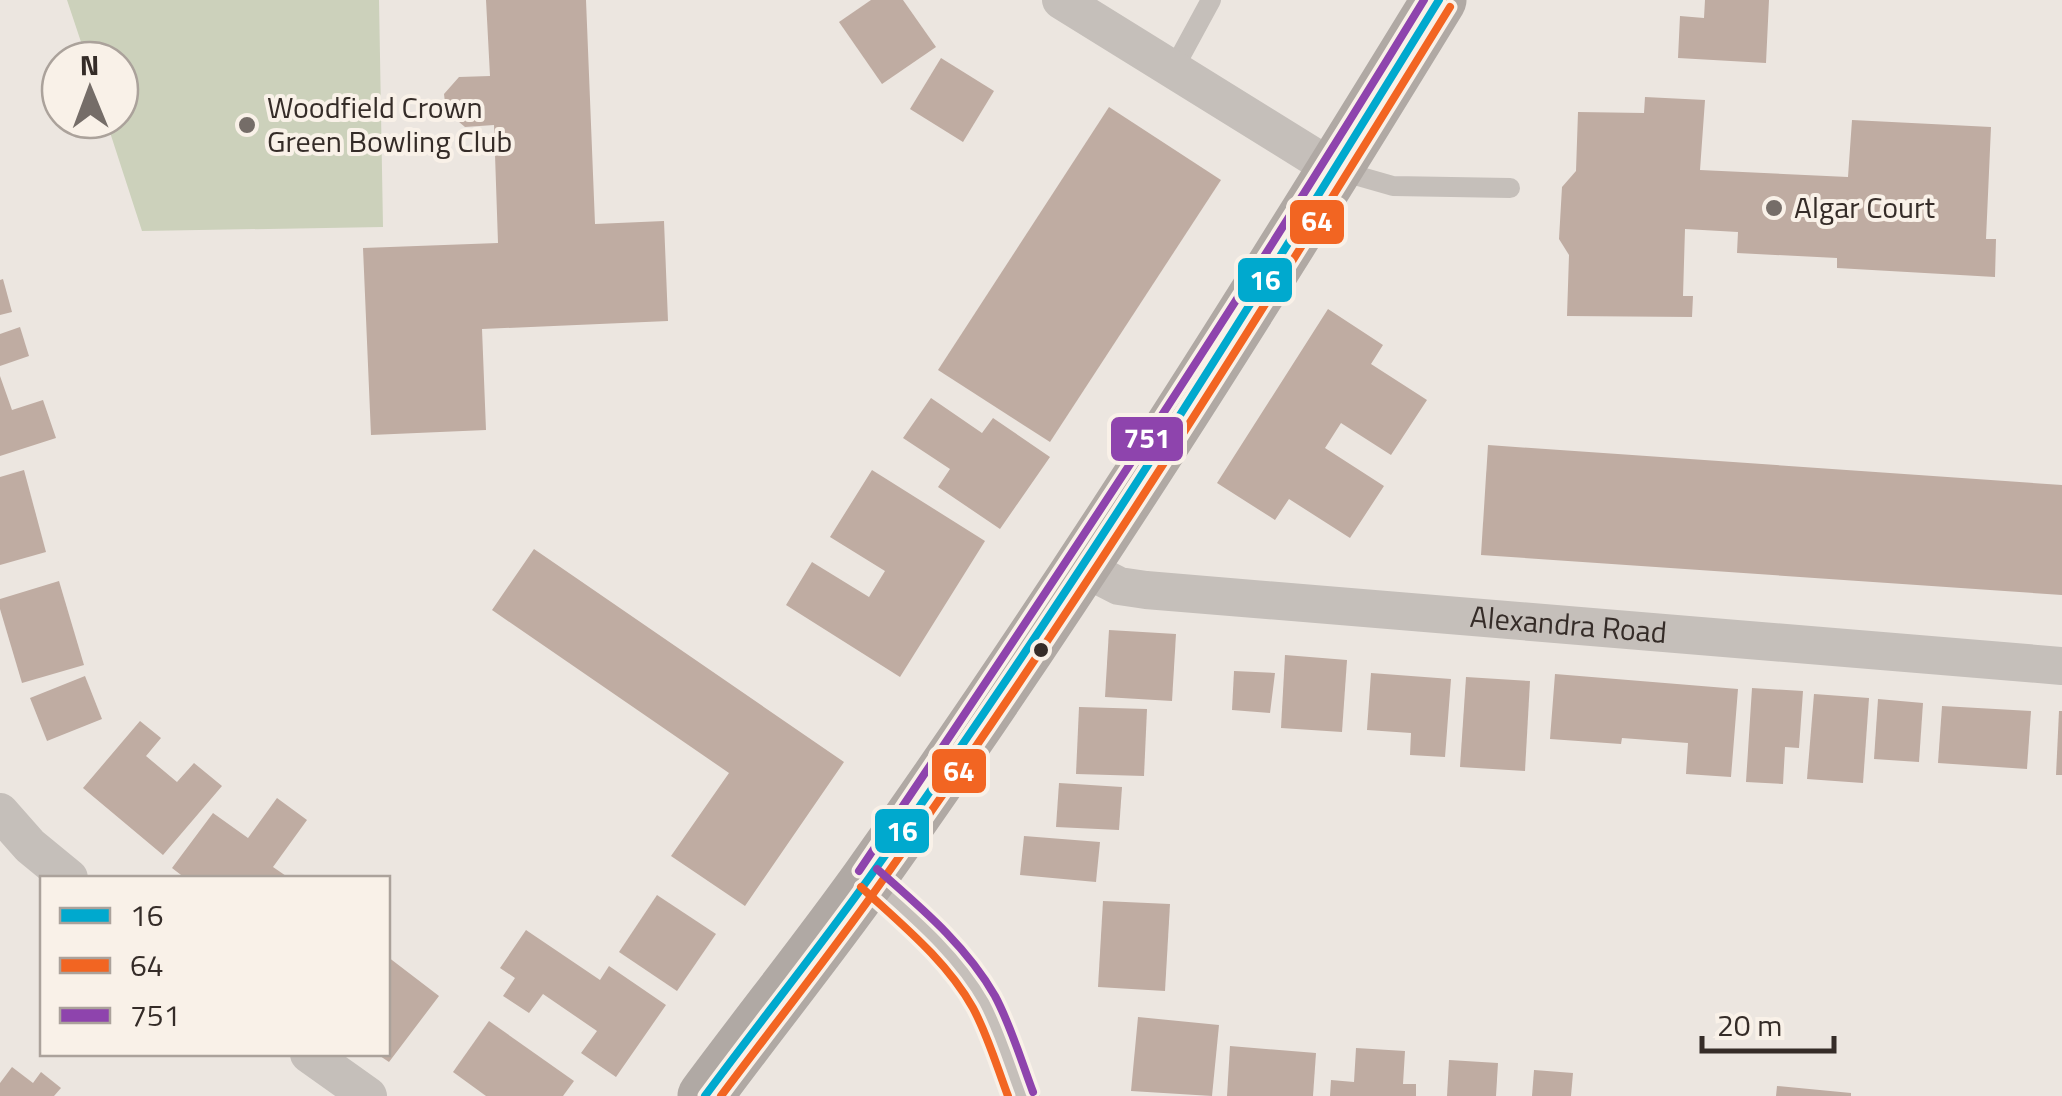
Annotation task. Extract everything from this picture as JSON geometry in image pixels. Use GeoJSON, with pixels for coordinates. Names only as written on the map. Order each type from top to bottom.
{"type":"FeatureCollection","features":[{"type":"Feature","properties":{"kind":"highway"},"geometry":{"type":"LineString","coordinates":[[705,1096],[869,878],[1080,566],[1335,170],[1439,0]]}},
{"type":"Feature","properties":{"kind":"street"},"geometry":{"type":"LineString","coordinates":[[1061,0],[1335,170]]}},
{"type":"Feature","properties":{"kind":"street","name":"Alexandra Road"},"geometry":{"type":"LineString","coordinates":[[1080,566],[1120,586],[1146,590],[2062,666]]}},
{"type":"Feature","properties":{"kind":"street"},"geometry":{"type":"LineString","coordinates":[[0,812],[30,846],[67,876]]}},
{"type":"Feature","properties":{"kind":"street"},"geometry":{"type":"LineString","coordinates":[[869,878],[926,929],[969,979],[994,1021],[1021,1096]]}},
{"type":"Feature","properties":{"kind":"street"},"geometry":{"type":"LineString","coordinates":[[313,1056],[368,1096]]}},
{"type":"Feature","properties":{"kind":"lane"},"geometry":{"type":"LineString","coordinates":[[1173,70],[1210,0]]}},
{"type":"Feature","properties":{"kind":"lane"},"geometry":{"type":"LineString","coordinates":[[1335,170],[1393,186],[1510,188]]}},
{"type":"Feature","properties":{"kind":"green space","name":"Woodfield Crown Green Bowling Club"},"geometry":{"type":"Polygon","coordinates":[[[67,0],[379,0],[383,227],[142,231],[112,140],[140,140],[140,40],[80,40],[67,0]]]}},
{"type":"Feature","properties":{"kind":"building"},"geometry":{"type":"Polygon","coordinates":[[[486,0],[586,0],[595,224],[664,221],[668,321],[482,329],[486,430],[371,435],[363,248],[498,243],[494,125],[465,127],[446,111],[444,94],[459,77],[490,76],[486,0]]]}},
{"type":"Feature","properties":{"kind":"building"},"geometry":{"type":"Polygon","coordinates":[[[871,0],[903,0],[936,47],[882,84],[839,22],[871,0]]]}},
{"type":"Feature","properties":{"kind":"building"},"geometry":{"type":"Polygon","coordinates":[[[1705,0],[1769,0],[1766,63],[1678,58],[1680,16],[1704,18],[1705,0]]]}},
{"type":"Feature","properties":{"kind":"building"},"geometry":{"type":"Polygon","coordinates":[[[941,58],[994,91],[963,142],[910,109],[941,58]]]}},
{"type":"Feature","properties":{"kind":"building","name":"Algar Court"},"geometry":{"type":"Polygon","coordinates":[[[1645,97],[1705,100],[1700,170],[1848,177],[1852,120],[1991,127],[1986,239],[1996,239],[1995,277],[1837,268],[1837,258],[1737,253],[1738,232],[1685,229],[1683,296],[1693,296],[1692,317],[1567,316],[1569,255],[1559,239],[1562,187],[1576,171],[1578,112],[1644,113],[1645,97]]]}},
{"type":"Feature","properties":{"kind":"building"},"geometry":{"type":"Polygon","coordinates":[[[1109,107],[1221,180],[1050,442],[938,370],[1109,107]]]}},
{"type":"Feature","properties":{"kind":"building"},"geometry":{"type":"Polygon","coordinates":[[[3,279],[12,312],[0,315],[0,280],[3,279]]]}},
{"type":"Feature","properties":{"kind":"building"},"geometry":{"type":"Polygon","coordinates":[[[1328,309],[1383,345],[1371,364],[1427,400],[1391,455],[1341,423],[1325,448],[1384,486],[1350,538],[1289,499],[1275,520],[1217,483],[1328,309]]]}},
{"type":"Feature","properties":{"kind":"building"},"geometry":{"type":"Polygon","coordinates":[[[20,327],[29,356],[0,366],[0,334],[20,327]]]}},
{"type":"Feature","properties":{"kind":"building"},"geometry":{"type":"Polygon","coordinates":[[[0,376],[12,410],[43,400],[56,438],[0,456],[0,376]]]}},
{"type":"Feature","properties":{"kind":"building"},"geometry":{"type":"Polygon","coordinates":[[[931,398],[982,433],[993,418],[1050,457],[1000,529],[938,487],[950,469],[903,438],[931,398]]]}},
{"type":"Feature","properties":{"kind":"building"},"geometry":{"type":"Polygon","coordinates":[[[1488,445],[2062,485],[2062,595],[1481,555],[1488,445]]]}},
{"type":"Feature","properties":{"kind":"building"},"geometry":{"type":"Polygon","coordinates":[[[24,470],[46,552],[0,565],[0,477],[24,470]]]}},
{"type":"Feature","properties":{"kind":"building"},"geometry":{"type":"Polygon","coordinates":[[[872,470],[985,541],[900,677],[786,605],[812,562],[869,597],[885,571],[830,537],[872,470]]]}},
{"type":"Feature","properties":{"kind":"building"},"geometry":{"type":"Polygon","coordinates":[[[534,549],[844,762],[745,906],[671,856],[729,773],[492,610],[534,549]]]}},
{"type":"Feature","properties":{"kind":"building"},"geometry":{"type":"Polygon","coordinates":[[[59,581],[84,665],[22,683],[0,599],[59,581]]]}},
{"type":"Feature","properties":{"kind":"building"},"geometry":{"type":"Polygon","coordinates":[[[1109,630],[1176,634],[1172,701],[1105,697],[1109,630]]]}},
{"type":"Feature","properties":{"kind":"building"},"geometry":{"type":"Polygon","coordinates":[[[1285,655],[1347,660],[1342,732],[1281,728],[1285,655]]]}},
{"type":"Feature","properties":{"kind":"building"},"geometry":{"type":"Polygon","coordinates":[[[1234,671],[1275,673],[1270,713],[1232,710],[1234,671]]]}},
{"type":"Feature","properties":{"kind":"building"},"geometry":{"type":"Polygon","coordinates":[[[1371,673],[1451,679],[1445,757],[1410,755],[1411,733],[1367,730],[1371,673]]]}},
{"type":"Feature","properties":{"kind":"building"},"geometry":{"type":"Polygon","coordinates":[[[1555,674],[1738,689],[1731,777],[1686,774],[1688,743],[1622,738],[1621,744],[1550,739],[1555,674]]]}},
{"type":"Feature","properties":{"kind":"building"},"geometry":{"type":"Polygon","coordinates":[[[85,676],[102,719],[47,741],[30,698],[85,676]]]}},
{"type":"Feature","properties":{"kind":"building"},"geometry":{"type":"Polygon","coordinates":[[[1466,677],[1530,681],[1525,771],[1460,767],[1466,677]]]}},
{"type":"Feature","properties":{"kind":"building"},"geometry":{"type":"Polygon","coordinates":[[[1752,688],[1803,691],[1799,748],[1785,747],[1783,784],[1746,782],[1752,688]]]}},
{"type":"Feature","properties":{"kind":"building"},"geometry":{"type":"Polygon","coordinates":[[[1814,694],[1869,698],[1863,783],[1807,779],[1814,694]]]}},
{"type":"Feature","properties":{"kind":"building"},"geometry":{"type":"Polygon","coordinates":[[[1878,699],[1923,703],[1919,762],[1874,759],[1878,699]]]}},
{"type":"Feature","properties":{"kind":"building"},"geometry":{"type":"Polygon","coordinates":[[[1942,706],[2031,711],[2027,769],[1938,763],[1942,706]]]}},
{"type":"Feature","properties":{"kind":"building"},"geometry":{"type":"Polygon","coordinates":[[[1079,707],[1147,709],[1144,776],[1076,774],[1079,707]]]}},
{"type":"Feature","properties":{"kind":"building"},"geometry":{"type":"Polygon","coordinates":[[[2059,711],[2062,775],[2056,775],[2059,711]]]}},
{"type":"Feature","properties":{"kind":"building"},"geometry":{"type":"Polygon","coordinates":[[[140,721],[161,738],[146,756],[177,782],[194,763],[222,786],[163,855],[83,788],[140,721]]]}},
{"type":"Feature","properties":{"kind":"building"},"geometry":{"type":"Polygon","coordinates":[[[1059,783],[1122,787],[1119,830],[1056,827],[1059,783]]]}},
{"type":"Feature","properties":{"kind":"building"},"geometry":{"type":"Polygon","coordinates":[[[277,798],[307,820],[273,867],[286,876],[182,876],[172,868],[213,813],[248,838],[277,798]]]}},
{"type":"Feature","properties":{"kind":"building"},"geometry":{"type":"Polygon","coordinates":[[[1024,836],[1100,842],[1096,882],[1020,875],[1024,836]]]}},
{"type":"Feature","properties":{"kind":"building"},"geometry":{"type":"Polygon","coordinates":[[[657,895],[716,934],[677,991],[619,952],[657,895]]]}},
{"type":"Feature","properties":{"kind":"building"},"geometry":{"type":"Polygon","coordinates":[[[1103,901],[1170,904],[1165,991],[1098,987],[1103,901]]]}},
{"type":"Feature","properties":{"kind":"building"},"geometry":{"type":"Polygon","coordinates":[[[526,930],[600,980],[609,966],[666,1005],[616,1077],[581,1053],[597,1031],[543,994],[529,1013],[503,996],[515,978],[500,968],[526,930]]]}},
{"type":"Feature","properties":{"kind":"building"},"geometry":{"type":"Polygon","coordinates":[[[390,959],[439,996],[389,1062],[380,1056],[390,1056],[390,959]]]}},
{"type":"Feature","properties":{"kind":"building"},"geometry":{"type":"Polygon","coordinates":[[[1138,1017],[1219,1025],[1212,1096],[1131,1091],[1138,1017]]]}},
{"type":"Feature","properties":{"kind":"building"},"geometry":{"type":"Polygon","coordinates":[[[489,1021],[574,1081],[563,1096],[486,1096],[453,1072],[489,1021]]]}},
{"type":"Feature","properties":{"kind":"building"},"geometry":{"type":"Polygon","coordinates":[[[1230,1046],[1316,1053],[1313,1096],[1227,1096],[1230,1046]]]}},
{"type":"Feature","properties":{"kind":"building"},"geometry":{"type":"Polygon","coordinates":[[[1356,1048],[1405,1051],[1403,1084],[1416,1084],[1416,1096],[1330,1096],[1331,1080],[1354,1082],[1356,1048]]]}},
{"type":"Feature","properties":{"kind":"building"},"geometry":{"type":"Polygon","coordinates":[[[1449,1060],[1498,1063],[1496,1096],[1447,1096],[1449,1060]]]}},
{"type":"Feature","properties":{"kind":"building"},"geometry":{"type":"Polygon","coordinates":[[[12,1067],[33,1083],[41,1072],[61,1088],[54,1096],[0,1096],[0,1083],[12,1067]]]}},
{"type":"Feature","properties":{"kind":"building"},"geometry":{"type":"Polygon","coordinates":[[[1534,1070],[1573,1073],[1571,1096],[1532,1096],[1534,1070]]]}},
{"type":"Feature","properties":{"kind":"building"},"geometry":{"type":"Polygon","coordinates":[[[1777,1086],[1851,1093],[1851,1096],[1776,1096],[1777,1086]]]}},
{"type":"Feature","properties":{"kind":"transit line","name":"751"},"geometry":{"type":"LineString","coordinates":[[859,871],[1147,438],[1424,0]]}},
{"type":"Feature","properties":{"kind":"transit line","name":"16"},"geometry":{"type":"LineString","coordinates":[[705,1096],[869,878],[1018,663],[1232,333],[1439,0]]}},
{"type":"Feature","properties":{"kind":"transit line","name":"64"},"geometry":{"type":"LineString","coordinates":[[721,1096],[861,911],[1029,669],[1242,340],[1450,7]]}},
{"type":"Feature","properties":{"kind":"transit line","name":"751"},"geometry":{"type":"LineString","coordinates":[[877,869],[941,928],[983,977],[1006,1019],[1033,1092]]}},
{"type":"Feature","properties":{"kind":"transit line","name":"64"},"geometry":{"type":"LineString","coordinates":[[861,887],[922,943],[962,991],[983,1029],[1008,1096]]}},
{"type":"Feature","properties":{"kind":"place","name":"Woodfield Crown Green Bowling Club"},"geometry":{"type":"Point","coordinates":[247,125]}},
{"type":"Feature","properties":{"kind":"place","name":"Algar Court"},"geometry":{"type":"Point","coordinates":[1774,208]}}]}
